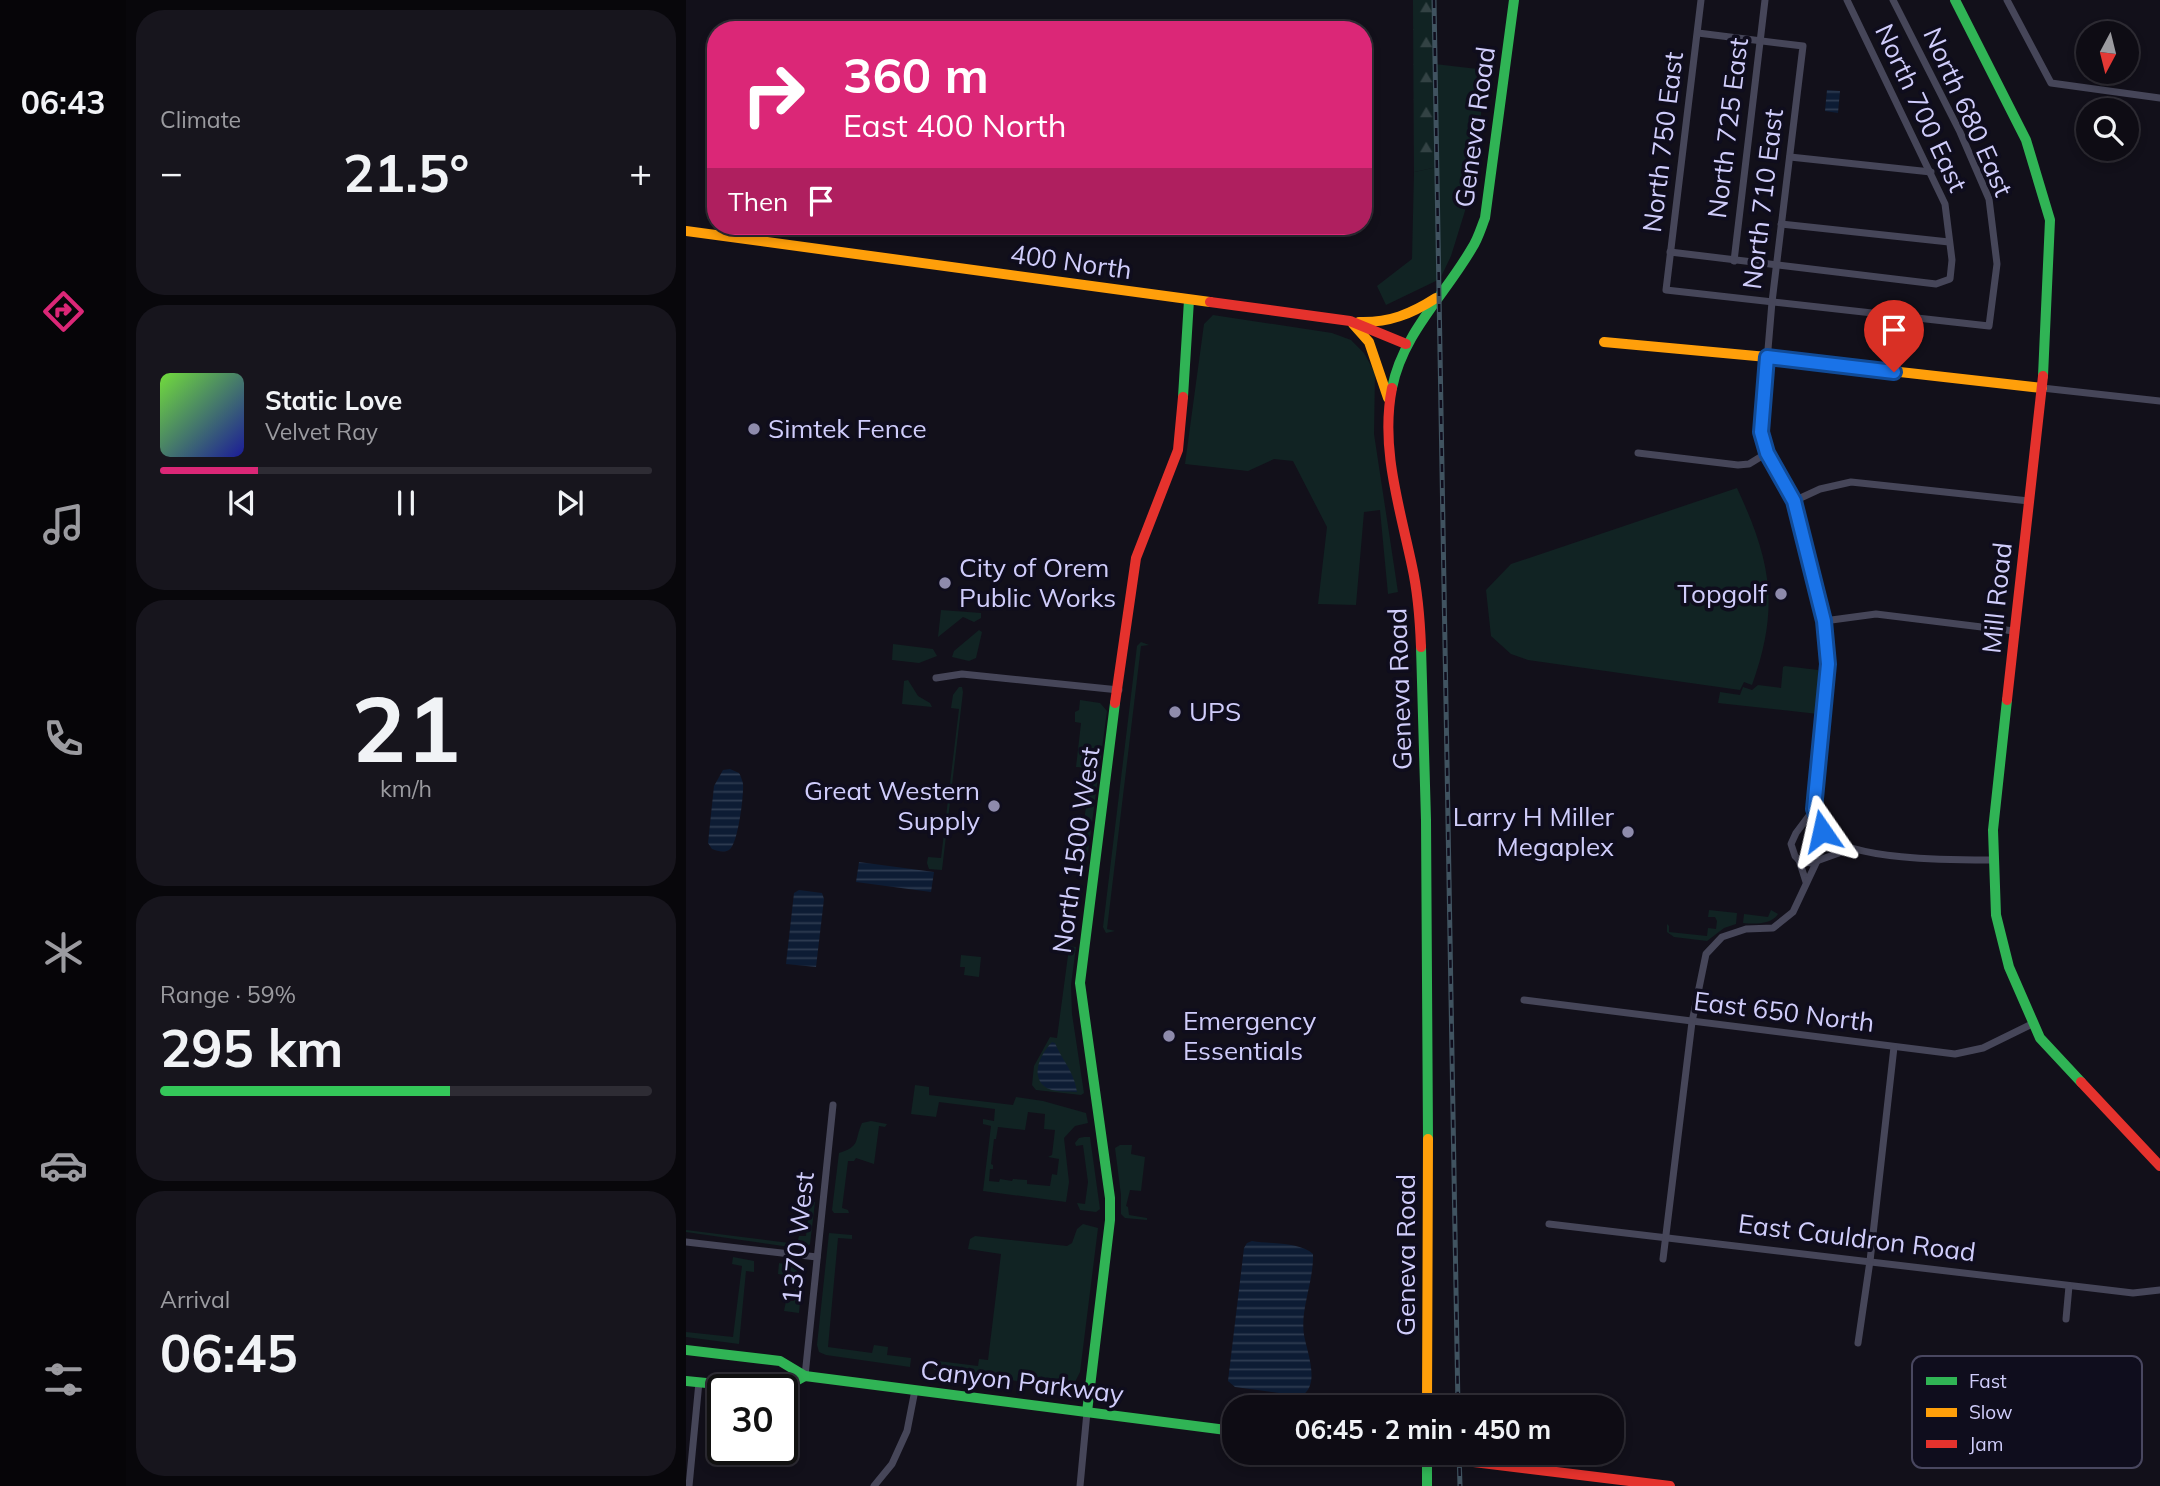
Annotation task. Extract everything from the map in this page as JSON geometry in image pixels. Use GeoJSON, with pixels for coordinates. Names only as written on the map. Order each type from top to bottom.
{"type":"FeatureCollection","features":[{"type":"Feature","properties":{"kind":"main road","name":"Geneva Road"},"geometry":{"type":"LineString","coordinates":[[1427,1395],[1427,908],[1420,620],[1412,555],[1387,445],[1389,401],[1406,344],[1471,251],[1485,218],[1514,0]]}},
{"type":"Feature","properties":{"kind":"main road","name":"Mill Road"},"geometry":{"type":"LineString","coordinates":[[1955,0],[2026,140],[2050,220],[2042,388],[1993,830],[1996,915],[2009,967],[2040,1038],[2160,1166]]}},
{"type":"Feature","properties":{"kind":"main road","name":"400 North"},"geometry":{"type":"LineString","coordinates":[[686,231],[707,234]]}},
{"type":"Feature","properties":{"kind":"main road","name":"400 North"},"geometry":{"type":"LineString","coordinates":[[715,235],[1350,321],[1406,344]]}},
{"type":"Feature","properties":{"kind":"main road"},"geometry":{"type":"LineString","coordinates":[[1350,321],[1384,323],[1417,310],[1439,296]]}},
{"type":"Feature","properties":{"kind":"main road","name":"North 1500 West"},"geometry":{"type":"LineString","coordinates":[[1087,1412],[1110,1220],[1110,1198],[1080,983],[1130,588],[1136,558],[1178,450],[1189,300]]}},
{"type":"Feature","properties":{"kind":"main road"},"geometry":{"type":"LineString","coordinates":[[1350,321],[1369,342],[1389,401]]}},
{"type":"Feature","properties":{"kind":"main road"},"geometry":{"type":"LineString","coordinates":[[1604,342],[1767,357],[2042,388]]}},
{"type":"Feature","properties":{"kind":"main road","name":"Canyon Parkway"},"geometry":{"type":"LineString","coordinates":[[686,1350],[780,1361],[805,1376],[1222,1429]]}},
{"type":"Feature","properties":{"kind":"main road"},"geometry":{"type":"LineString","coordinates":[[798,1380],[805,1376]]}},
{"type":"Feature","properties":{"kind":"main road"},"geometry":{"type":"LineString","coordinates":[[686,1381],[707,1383]]}},
{"type":"Feature","properties":{"kind":"main road"},"geometry":{"type":"LineString","coordinates":[[1427,1465],[1427,1486]]}},
{"type":"Feature","properties":{"kind":"main road"},"geometry":{"type":"LineString","coordinates":[[1506,1465],[1671,1486]]}},
{"type":"Feature","properties":{"kind":"street","name":"North 750 East"},"geometry":{"type":"LineString","coordinates":[[1702,0],[1666,290],[1772,302]]}},
{"type":"Feature","properties":{"kind":"street","name":"North 725 East"},"geometry":{"type":"LineString","coordinates":[[1734,261],[1765,0]]}},
{"type":"Feature","properties":{"kind":"street","name":"North 700 East"},"geometry":{"type":"LineString","coordinates":[[1777,266],[1936,284],[1950,279],[1952,260],[1945,204],[1847,0]]}},
{"type":"Feature","properties":{"kind":"street","name":"North 680 East"},"geometry":{"type":"LineString","coordinates":[[1772,302],[1989,327],[1997,264],[1989,199],[1960,132],[1893,0]]}},
{"type":"Feature","properties":{"kind":"street"},"geometry":{"type":"LineString","coordinates":[[2007,0],[2051,83],[2160,98]]}},
{"type":"Feature","properties":{"kind":"street"},"geometry":{"type":"LineString","coordinates":[[1698,33],[1760,41]]}},
{"type":"Feature","properties":{"kind":"street","name":"North 710 East"},"geometry":{"type":"LineString","coordinates":[[1760,41],[1802,46],[1767,357]]}},
{"type":"Feature","properties":{"kind":"street"},"geometry":{"type":"LineString","coordinates":[[1790,157],[1931,172]]}},
{"type":"Feature","properties":{"kind":"street"},"geometry":{"type":"LineString","coordinates":[[1782,225],[1949,242]]}},
{"type":"Feature","properties":{"kind":"street"},"geometry":{"type":"LineString","coordinates":[[1670,252],[1777,266]]}},
{"type":"Feature","properties":{"kind":"street"},"geometry":{"type":"LineString","coordinates":[[1663,1259],[1692,1022],[1703,965],[1710,948],[1722,937],[1738,930],[1773,928],[1793,912],[1806,882],[1828,847],[1814,809],[1828,664],[1824,621],[1794,501],[1767,453],[1761,432],[1767,357]]}},
{"type":"Feature","properties":{"kind":"street"},"geometry":{"type":"LineString","coordinates":[[2042,388],[2160,401]]}},
{"type":"Feature","properties":{"kind":"street"},"geometry":{"type":"LineString","coordinates":[[1638,453],[1738,465],[1749,464],[1767,453]]}},
{"type":"Feature","properties":{"kind":"street"},"geometry":{"type":"LineString","coordinates":[[1794,501],[1820,489],[1851,482],[2029,501]]}},
{"type":"Feature","properties":{"kind":"street"},"geometry":{"type":"LineString","coordinates":[[1824,621],[1876,614],[2014,631]]}},
{"type":"Feature","properties":{"kind":"street"},"geometry":{"type":"LineString","coordinates":[[936,678],[962,674],[1119,690]]}},
{"type":"Feature","properties":{"kind":"street"},"geometry":{"type":"LineString","coordinates":[[1814,809],[1791,844],[1795,856],[1805,863],[1851,849]]}},
{"type":"Feature","properties":{"kind":"street"},"geometry":{"type":"LineString","coordinates":[[1796,833],[1805,827],[1817,828],[1851,849],[1940,861],[1994,860]]}},
{"type":"Feature","properties":{"kind":"street"},"geometry":{"type":"LineString","coordinates":[[1799,860],[1806,882]]}},
{"type":"Feature","properties":{"kind":"street","name":"East 650 North"},"geometry":{"type":"LineString","coordinates":[[1524,1000],[1955,1054],[1983,1048],[2034,1023]]}},
{"type":"Feature","properties":{"kind":"street"},"geometry":{"type":"LineString","coordinates":[[1858,1343],[1894,1048]]}},
{"type":"Feature","properties":{"kind":"street","name":"1370 West"},"geometry":{"type":"LineString","coordinates":[[805,1376],[833,1105]]}},
{"type":"Feature","properties":{"kind":"street","name":"East Cauldron Road"},"geometry":{"type":"LineString","coordinates":[[1549,1224],[2133,1293],[2160,1290]]}},
{"type":"Feature","properties":{"kind":"street"},"geometry":{"type":"LineString","coordinates":[[686,1242],[817,1257]]}},
{"type":"Feature","properties":{"kind":"street"},"geometry":{"type":"LineString","coordinates":[[2066,1319],[2069,1286]]}},
{"type":"Feature","properties":{"kind":"street"},"geometry":{"type":"LineString","coordinates":[[689,1486],[699,1382]]}},
{"type":"Feature","properties":{"kind":"street"},"geometry":{"type":"LineString","coordinates":[[874,1486],[892,1464],[907,1431],[915,1390]]}},
{"type":"Feature","properties":{"kind":"street"},"geometry":{"type":"LineString","coordinates":[[1080,1486],[1087,1412]]}},
{"type":"Feature","properties":{"kind":"green space"},"geometry":{"type":"Polygon","coordinates":[[[1413,0],[1434,0],[1437,167],[1414,172],[1413,0]]]}},
{"type":"Feature","properties":{"kind":"green space"},"geometry":{"type":"Polygon","coordinates":[[[1435,64],[1486,70],[1473,185],[1451,256],[1440,279],[1386,305],[1377,286],[1412,259],[1414,172],[1437,167],[1435,64]]]}},
{"type":"Feature","properties":{"kind":"green space"},"geometry":{"type":"Polygon","coordinates":[[[1213,315],[1332,333],[1351,340],[1364,353],[1375,373],[1374,434],[1398,592],[1388,594],[1380,510],[1364,512],[1356,605],[1318,604],[1327,527],[1293,461],[1274,459],[1248,471],[1185,464],[1204,324],[1213,315]]]}},
{"type":"Feature","properties":{"kind":"green space","name":"Topgolf"},"geometry":{"type":"Polygon","coordinates":[[[1737,488],[1758,539],[1768,585],[1766,632],[1752,685],[1744,682],[1740,690],[1528,660],[1511,654],[1491,636],[1486,590],[1511,564],[1737,488]]]}},
{"type":"Feature","properties":{"kind":"green space"},"geometry":{"type":"Polygon","coordinates":[[[941,610],[981,613],[981,618],[974,622],[963,617],[938,637],[941,610]]]}},
{"type":"Feature","properties":{"kind":"green space"},"geometry":{"type":"Polygon","coordinates":[[[979,630],[982,632],[976,658],[969,661],[952,657],[954,651],[979,630]]]}},
{"type":"Feature","properties":{"kind":"green space"},"geometry":{"type":"Polygon","coordinates":[[[1141,642],[1149,645],[1141,646],[1107,929],[1115,931],[1106,933],[1103,927],[1137,646],[1141,642]]]}},
{"type":"Feature","properties":{"kind":"green space"},"geometry":{"type":"Polygon","coordinates":[[[893,644],[933,649],[937,656],[919,663],[892,660],[893,644]]]}},
{"type":"Feature","properties":{"kind":"green space"},"geometry":{"type":"Polygon","coordinates":[[[1785,666],[1818,670],[1818,714],[1718,703],[1720,692],[1740,695],[1743,687],[1752,690],[1758,685],[1781,688],[1785,666]]]}},
{"type":"Feature","properties":{"kind":"green space"},"geometry":{"type":"Polygon","coordinates":[[[908,680],[918,696],[932,707],[902,704],[904,681],[908,680]]]}},
{"type":"Feature","properties":{"kind":"green space"},"geometry":{"type":"Polygon","coordinates":[[[962,687],[963,692],[942,870],[929,869],[928,857],[941,858],[959,709],[951,708],[953,695],[962,687]]]}},
{"type":"Feature","properties":{"kind":"green space"},"geometry":{"type":"Polygon","coordinates":[[[1080,700],[1100,703],[1107,711],[1087,860],[1083,860],[1082,869],[1078,868],[1091,768],[1076,767],[1081,723],[1075,722],[1075,712],[1079,710],[1080,700]]]}},
{"type":"Feature","properties":{"kind":"green space"},"geometry":{"type":"Polygon","coordinates":[[[1709,910],[1737,913],[1736,924],[1724,928],[1707,941],[1674,937],[1667,932],[1667,924],[1669,932],[1707,936],[1708,928],[1716,929],[1717,921],[1715,917],[1708,917],[1709,910]]]}},
{"type":"Feature","properties":{"kind":"green space"},"geometry":{"type":"Polygon","coordinates":[[[1771,910],[1778,914],[1771,920],[1743,923],[1744,914],[1768,917],[1771,910]]]}},
{"type":"Feature","properties":{"kind":"green space"},"geometry":{"type":"Polygon","coordinates":[[[1060,945],[1076,947],[1071,985],[1072,1014],[1084,1093],[1081,1095],[1036,1090],[1032,1085],[1034,1066],[1050,1037],[1057,1038],[1069,948],[1060,945]]]}},
{"type":"Feature","properties":{"kind":"green space"},"geometry":{"type":"Polygon","coordinates":[[[961,955],[981,957],[979,977],[964,975],[965,967],[960,967],[961,955]]]}},
{"type":"Feature","properties":{"kind":"green space"},"geometry":{"type":"Polygon","coordinates":[[[915,1085],[929,1087],[929,1095],[1013,1105],[1016,1097],[1043,1101],[1086,1113],[1088,1123],[1075,1126],[1064,1138],[1069,1182],[1066,1202],[983,1191],[991,1126],[983,1124],[983,1119],[994,1121],[995,1109],[939,1102],[936,1117],[911,1114],[915,1085]],[[1028,1112],[1025,1130],[998,1127],[989,1181],[1027,1180],[1027,1184],[1050,1186],[1052,1174],[1057,1175],[1059,1159],[1048,1157],[1052,1155],[1055,1130],[1044,1129],[1045,1114],[1028,1112]]]}},
{"type":"Feature","properties":{"kind":"green space"},"geometry":{"type":"Polygon","coordinates":[[[871,1121],[887,1124],[885,1127],[879,1126],[874,1164],[856,1158],[854,1161],[848,1161],[842,1208],[849,1213],[834,1213],[832,1210],[839,1153],[854,1145],[862,1123],[871,1121]]]}},
{"type":"Feature","properties":{"kind":"green space"},"geometry":{"type":"Polygon","coordinates":[[[1084,1137],[1090,1137],[1100,1209],[1096,1212],[1080,1210],[1077,1203],[1085,1204],[1088,1182],[1083,1145],[1076,1146],[1075,1143],[1084,1137]]]}},
{"type":"Feature","properties":{"kind":"green space"},"geometry":{"type":"Polygon","coordinates":[[[1132,1145],[1131,1154],[1145,1157],[1141,1191],[1130,1190],[1126,1206],[1129,1215],[1147,1220],[1125,1218],[1121,1214],[1115,1148],[1132,1145]]]}},
{"type":"Feature","properties":{"kind":"green space"},"geometry":{"type":"Polygon","coordinates":[[[810,1201],[815,1202],[810,1244],[804,1249],[686,1232],[797,1244],[799,1236],[806,1236],[810,1201]]]}},
{"type":"Feature","properties":{"kind":"green space"},"geometry":{"type":"Polygon","coordinates":[[[1083,1224],[1098,1228],[1080,1372],[1075,1382],[1065,1387],[934,1370],[930,1360],[978,1366],[979,1359],[988,1360],[1001,1254],[968,1249],[970,1239],[975,1236],[1067,1246],[1072,1243],[1077,1229],[1083,1224]]]}},
{"type":"Feature","properties":{"kind":"green space"},"geometry":{"type":"Polygon","coordinates":[[[829,1233],[852,1235],[852,1239],[838,1238],[828,1347],[872,1353],[874,1345],[888,1347],[887,1355],[911,1358],[910,1367],[819,1352],[817,1345],[829,1233]]]}},
{"type":"Feature","properties":{"kind":"green space"},"geometry":{"type":"Polygon","coordinates":[[[733,1257],[754,1261],[754,1272],[746,1271],[739,1344],[686,1337],[686,1332],[733,1337],[742,1266],[732,1264],[733,1257]]]}},
{"type":"Feature","properties":{"kind":"green space"},"geometry":{"type":"Polygon","coordinates":[[[779,1263],[804,1268],[803,1299],[799,1313],[784,1311],[786,1301],[794,1301],[796,1277],[778,1274],[779,1263]]]}},
{"type":"Feature","properties":{"kind":"water"},"geometry":{"type":"Polygon","coordinates":[[[1827,90],[1840,91],[1838,113],[1825,111],[1827,90]]]}},
{"type":"Feature","properties":{"kind":"water"},"geometry":{"type":"Polygon","coordinates":[[[730,769],[739,773],[743,782],[741,808],[738,830],[732,846],[729,850],[720,851],[712,849],[708,843],[714,786],[723,770],[730,769]]]}},
{"type":"Feature","properties":{"kind":"water"},"geometry":{"type":"Polygon","coordinates":[[[859,862],[934,872],[931,892],[856,882],[859,862]]]}},
{"type":"Feature","properties":{"kind":"water"},"geometry":{"type":"Polygon","coordinates":[[[799,890],[822,893],[824,899],[816,967],[786,964],[794,893],[799,890]]]}},
{"type":"Feature","properties":{"kind":"water"},"geometry":{"type":"Polygon","coordinates":[[[1052,1042],[1071,1072],[1077,1092],[1051,1090],[1040,1081],[1039,1063],[1052,1042]]]}},
{"type":"Feature","properties":{"kind":"water"},"geometry":{"type":"Polygon","coordinates":[[[1252,1241],[1293,1245],[1313,1254],[1303,1325],[1312,1377],[1307,1391],[1302,1395],[1235,1387],[1228,1381],[1244,1248],[1252,1241]]]}},
{"type":"Feature","properties":{"kind":"railway"},"geometry":{"type":"LineString","coordinates":[[1434,0],[1458,1395]]}},
{"type":"Feature","properties":{"kind":"railway"},"geometry":{"type":"LineString","coordinates":[[1459,1465],[1460,1486]]}},
{"type":"Feature","properties":{"kind":"traffic: fast"},"geometry":{"type":"LineString","coordinates":[[1392,388],[1405,350],[1474,245],[1485,218],[1514,0]]}},
{"type":"Feature","properties":{"kind":"traffic: fast"},"geometry":{"type":"LineString","coordinates":[[1955,0],[2026,140],[2050,220],[2043,376]]}},
{"type":"Feature","properties":{"kind":"traffic: fast"},"geometry":{"type":"LineString","coordinates":[[1183,397],[1189,300]]}},
{"type":"Feature","properties":{"kind":"traffic: fast"},"geometry":{"type":"LineString","coordinates":[[1421,647],[1426,820],[1428,1139]]}},
{"type":"Feature","properties":{"kind":"traffic: fast"},"geometry":{"type":"LineString","coordinates":[[2007,700],[1993,830],[1996,915],[2009,967],[2040,1038],[2081,1082]]}},
{"type":"Feature","properties":{"kind":"traffic: fast"},"geometry":{"type":"LineString","coordinates":[[1087,1412],[1110,1220],[1110,1198],[1080,983],[1115,703]]}},
{"type":"Feature","properties":{"kind":"traffic: fast"},"geometry":{"type":"LineString","coordinates":[[686,1350],[780,1361],[805,1376],[1222,1429]]}},
{"type":"Feature","properties":{"kind":"traffic: fast"},"geometry":{"type":"LineString","coordinates":[[798,1380],[805,1376]]}},
{"type":"Feature","properties":{"kind":"traffic: fast"},"geometry":{"type":"LineString","coordinates":[[686,1381],[707,1383]]}},
{"type":"Feature","properties":{"kind":"traffic: fast"},"geometry":{"type":"LineString","coordinates":[[1427,1465],[1427,1486]]}},
{"type":"Feature","properties":{"kind":"traffic: slow"},"geometry":{"type":"LineString","coordinates":[[686,231],[707,234]]}},
{"type":"Feature","properties":{"kind":"traffic: slow"},"geometry":{"type":"LineString","coordinates":[[716,235],[1210,302]]}},
{"type":"Feature","properties":{"kind":"traffic: slow"},"geometry":{"type":"LineString","coordinates":[[1359,322],[1380,321],[1399,316],[1436,298]]}},
{"type":"Feature","properties":{"kind":"traffic: slow"},"geometry":{"type":"LineString","coordinates":[[1353,324],[1369,342],[1388,398]]}},
{"type":"Feature","properties":{"kind":"traffic: slow"},"geometry":{"type":"LineString","coordinates":[[1604,342],[1767,357],[2042,388]]}},
{"type":"Feature","properties":{"kind":"traffic: slow"},"geometry":{"type":"LineString","coordinates":[[1427,1395],[1428,1139]]}},
{"type":"Feature","properties":{"kind":"traffic: jam"},"geometry":{"type":"LineString","coordinates":[[1210,302],[1350,321],[1406,344]]}},
{"type":"Feature","properties":{"kind":"traffic: jam"},"geometry":{"type":"LineString","coordinates":[[2007,700],[2043,376]]}},
{"type":"Feature","properties":{"kind":"traffic: jam"},"geometry":{"type":"LineString","coordinates":[[1392,388],[1388,433],[1390,455],[1416,586],[1421,647]]}},
{"type":"Feature","properties":{"kind":"traffic: jam"},"geometry":{"type":"LineString","coordinates":[[1115,703],[1136,558],[1178,450],[1183,397]]}},
{"type":"Feature","properties":{"kind":"traffic: jam"},"geometry":{"type":"LineString","coordinates":[[2081,1082],[2160,1166]]}},
{"type":"Feature","properties":{"kind":"traffic: jam"},"geometry":{"type":"LineString","coordinates":[[1498,1465],[1670,1486]]}},
{"type":"Feature","properties":{"kind":"place","name":"Simtek Fence"},"geometry":{"type":"Point","coordinates":[754,429]}},
{"type":"Feature","properties":{"kind":"place","name":"City of Orem Public Works"},"geometry":{"type":"Point","coordinates":[945,583]}},
{"type":"Feature","properties":{"kind":"place","name":"Topgolf"},"geometry":{"type":"Point","coordinates":[1781,594]}},
{"type":"Feature","properties":{"kind":"place","name":"UPS"},"geometry":{"type":"Point","coordinates":[1175,712]}},
{"type":"Feature","properties":{"kind":"place","name":"Great Western Supply"},"geometry":{"type":"Point","coordinates":[994,806]}},
{"type":"Feature","properties":{"kind":"place","name":"Larry H Miller Megaplex"},"geometry":{"type":"Point","coordinates":[1628,832]}},
{"type":"Feature","properties":{"kind":"place","name":"Emergency Essentials"},"geometry":{"type":"Point","coordinates":[1169,1036]}},
{"type":"Feature","properties":{"kind":"route"},"geometry":{"type":"LineString","coordinates":[[1822,831],[1814,809],[1828,664],[1824,621],[1794,501],[1767,453],[1761,432],[1767,357],[1894,372]]}}]}
